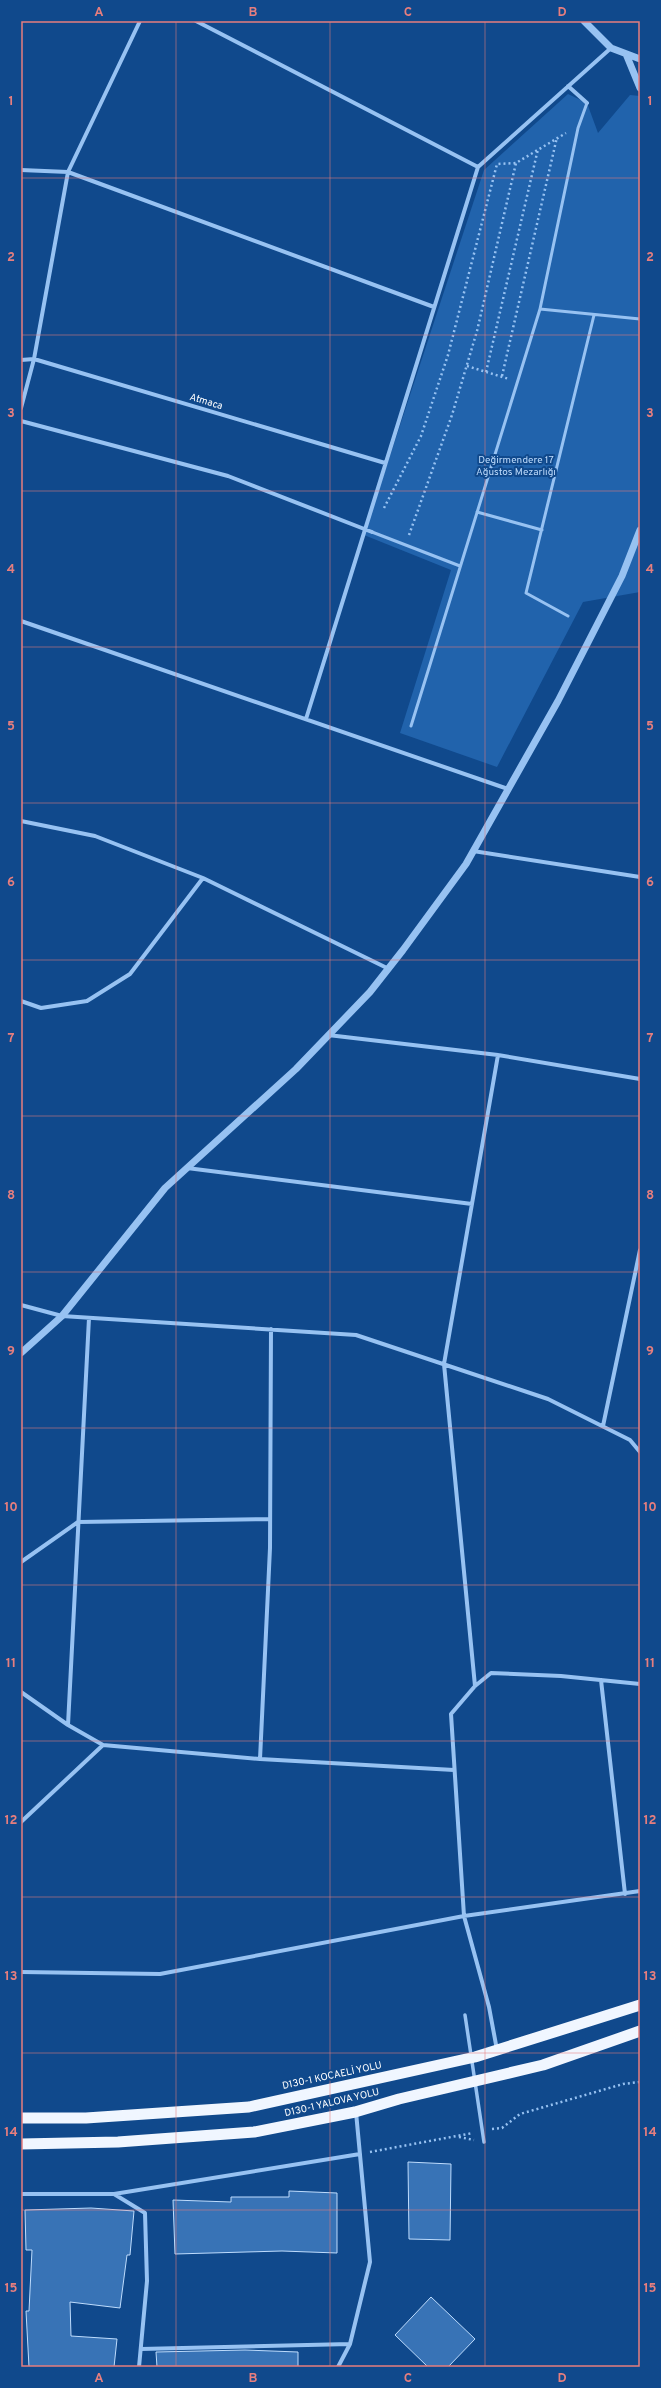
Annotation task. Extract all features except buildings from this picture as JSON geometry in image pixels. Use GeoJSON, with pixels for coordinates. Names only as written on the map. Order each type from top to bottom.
{"type":"FeatureCollection","features":[{"type":"Feature","properties":{"kind":"highway","name":"D130-1 KOCAELİ YOLU"},"geometry":{"type":"LineString","coordinates":[[21,2118],[86,2118],[249,2106],[497,2050],[640,2005]]}},
{"type":"Feature","properties":{"kind":"highway","name":"D130-1 YALOVA YOLU"},"geometry":{"type":"LineString","coordinates":[[21,2144],[118,2142],[254,2132],[356,2112],[399,2099],[543,2065],[640,2031]]}},
{"type":"Feature","properties":{"kind":"street"},"geometry":{"type":"LineString","coordinates":[[21,408],[34,359],[68,172],[140,21]]}},
{"type":"Feature","properties":{"kind":"street"},"geometry":{"type":"LineString","coordinates":[[196,21],[478,167]]}},
{"type":"Feature","properties":{"kind":"street"},"geometry":{"type":"LineString","coordinates":[[584,21],[611,48],[640,59]]}},
{"type":"Feature","properties":{"kind":"street"},"geometry":{"type":"LineString","coordinates":[[306,720],[478,167],[611,48]]}},
{"type":"Feature","properties":{"kind":"street"},"geometry":{"type":"LineString","coordinates":[[626,54],[640,88]]}},
{"type":"Feature","properties":{"kind":"street"},"geometry":{"type":"LineString","coordinates":[[568,86],[588,103]]}},
{"type":"Feature","properties":{"kind":"street"},"geometry":{"type":"LineString","coordinates":[[21,170],[68,172],[434,307]]}},
{"type":"Feature","properties":{"kind":"street","name":"Atmaca"},"geometry":{"type":"LineString","coordinates":[[21,360],[34,359],[385,463]]}},
{"type":"Feature","properties":{"kind":"street"},"geometry":{"type":"LineString","coordinates":[[21,421],[228,476],[372,532]]}},
{"type":"Feature","properties":{"kind":"street"},"geometry":{"type":"LineString","coordinates":[[21,1352],[62,1316],[166,1188],[296,1069],[370,992],[389,969],[466,864],[558,701],[622,576],[640,530]]}},
{"type":"Feature","properties":{"kind":"street"},"geometry":{"type":"LineString","coordinates":[[21,621],[508,789]]}},
{"type":"Feature","properties":{"kind":"street"},"geometry":{"type":"LineString","coordinates":[[21,821],[95,836],[203,878],[389,969]]}},
{"type":"Feature","properties":{"kind":"street"},"geometry":{"type":"LineString","coordinates":[[473,851],[640,878]]}},
{"type":"Feature","properties":{"kind":"street"},"geometry":{"type":"LineString","coordinates":[[21,1001],[41,1008],[87,1001],[130,974],[203,878]]}},
{"type":"Feature","properties":{"kind":"street"},"geometry":{"type":"LineString","coordinates":[[328,1035],[498,1055],[640,1079]]}},
{"type":"Feature","properties":{"kind":"street"},"geometry":{"type":"LineString","coordinates":[[475,1686],[444,1364],[498,1055]]}},
{"type":"Feature","properties":{"kind":"street"},"geometry":{"type":"LineString","coordinates":[[187,1168],[472,1204]]}},
{"type":"Feature","properties":{"kind":"street"},"geometry":{"type":"LineString","coordinates":[[603,1426],[640,1250]]}},
{"type":"Feature","properties":{"kind":"street"},"geometry":{"type":"LineString","coordinates":[[21,1306],[62,1316],[356,1335],[548,1399],[630,1440],[640,1452]]}},
{"type":"Feature","properties":{"kind":"street"},"geometry":{"type":"LineString","coordinates":[[68,1725],[89,1318]]}},
{"type":"Feature","properties":{"kind":"street"},"geometry":{"type":"LineString","coordinates":[[260,1759],[270,1519],[270,1329]]}},
{"type":"Feature","properties":{"kind":"street"},"geometry":{"type":"LineString","coordinates":[[21,1562],[78,1522],[270,1519]]}},
{"type":"Feature","properties":{"kind":"street"},"geometry":{"type":"LineString","coordinates":[[497,2050],[489,2008],[464,1916],[451,1714],[475,1686],[491,1673],[561,1676],[640,1684]]}},
{"type":"Feature","properties":{"kind":"street"},"geometry":{"type":"LineString","coordinates":[[601,1680],[625,1894]]}},
{"type":"Feature","properties":{"kind":"street"},"geometry":{"type":"LineString","coordinates":[[21,1692],[68,1725],[103,1745],[260,1759],[454,1770]]}},
{"type":"Feature","properties":{"kind":"street"},"geometry":{"type":"LineString","coordinates":[[21,1822],[103,1745]]}},
{"type":"Feature","properties":{"kind":"street"},"geometry":{"type":"LineString","coordinates":[[21,1972],[160,1974],[464,1916],[640,1891]]}},
{"type":"Feature","properties":{"kind":"street"},"geometry":{"type":"LineString","coordinates":[[465,2015],[484,2142]]}},
{"type":"Feature","properties":{"kind":"street"},"geometry":{"type":"LineString","coordinates":[[338,2367],[350,2344],[370,2262],[356,2112]]}},
{"type":"Feature","properties":{"kind":"street"},"geometry":{"type":"LineString","coordinates":[[21,2194],[114,2194],[360,2154]]}},
{"type":"Feature","properties":{"kind":"street"},"geometry":{"type":"LineString","coordinates":[[114,2194],[145,2213],[147,2281],[139,2367]]}},
{"type":"Feature","properties":{"kind":"street"},"geometry":{"type":"LineString","coordinates":[[141,2349],[350,2344]]}},
{"type":"Feature","properties":{"kind":"lane"},"geometry":{"type":"LineString","coordinates":[[411,726],[540,309],[578,128],[588,103]]}},
{"type":"Feature","properties":{"kind":"lane"},"geometry":{"type":"LineString","coordinates":[[540,309],[640,319]]}},
{"type":"Feature","properties":{"kind":"lane"},"geometry":{"type":"LineString","coordinates":[[568,616],[526,593],[594,314]]}},
{"type":"Feature","properties":{"kind":"lane"},"geometry":{"type":"LineString","coordinates":[[476,512],[542,530]]}},
{"type":"Feature","properties":{"kind":"lane"},"geometry":{"type":"LineString","coordinates":[[372,532],[460,566]]}},
{"type":"Feature","properties":{"kind":"path"},"geometry":{"type":"LineString","coordinates":[[372,532],[422,436],[448,355],[497,164],[516,163],[557,137],[578,128]]}},
{"type":"Feature","properties":{"kind":"path"},"geometry":{"type":"LineString","coordinates":[[502,376],[557,137]]}},
{"type":"Feature","properties":{"kind":"path"},"geometry":{"type":"LineString","coordinates":[[486,372],[538,149]]}},
{"type":"Feature","properties":{"kind":"path"},"geometry":{"type":"LineString","coordinates":[[406,545],[452,415],[467,366],[477,331],[516,163]]}},
{"type":"Feature","properties":{"kind":"path"},"geometry":{"type":"LineString","coordinates":[[467,366],[517,381]]}},
{"type":"Feature","properties":{"kind":"path"},"geometry":{"type":"LineString","coordinates":[[487,2130],[502,2128],[520,2114],[623,2084],[640,2082]]}},
{"type":"Feature","properties":{"kind":"path"},"geometry":{"type":"LineString","coordinates":[[360,2154],[479,2132]]}},
{"type":"Feature","properties":{"kind":"path"},"geometry":{"type":"LineString","coordinates":[[456,2136],[484,2142]]}},
{"type":"Feature","properties":{"kind":"green space","name":"Değirmendere 17 Ağustos Mezarlığı"},"geometry":{"type":"Polygon","coordinates":[[[568,94],[587,103],[598,133],[630,95],[640,96],[640,592],[583,602],[497,767],[400,733],[451,570],[364,535],[484,170],[568,94]]]}}]}
